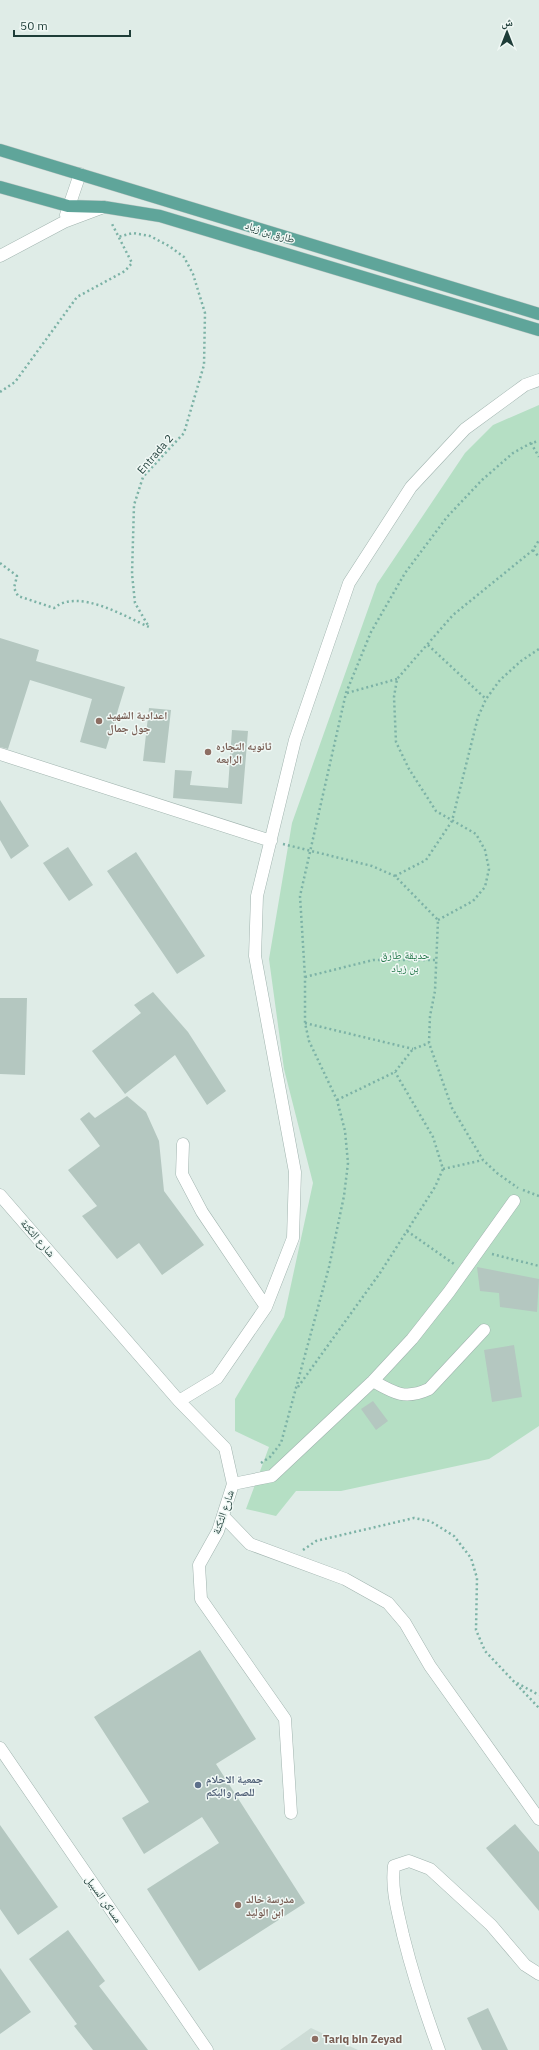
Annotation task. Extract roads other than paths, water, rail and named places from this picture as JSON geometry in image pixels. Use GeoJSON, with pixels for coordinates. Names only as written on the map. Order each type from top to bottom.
{"type":"FeatureCollection","features":[{"type":"Feature","properties":{"kind":"main road","name":"طارق بن زياد"},"geometry":{"type":"LineString","coordinates":[[0,150],[539,314]]}},
{"type":"Feature","properties":{"kind":"main road"},"geometry":{"type":"LineString","coordinates":[[0,188],[68,206],[104,207],[168,218],[539,330]]}},
{"type":"Feature","properties":{"kind":"street"},"geometry":{"type":"LineString","coordinates":[[64,222],[68,206],[80,174]]}},
{"type":"Feature","properties":{"kind":"street"},"geometry":{"type":"LineString","coordinates":[[0,256],[64,222],[104,207]]}},
{"type":"Feature","properties":{"kind":"street"},"geometry":{"type":"LineString","coordinates":[[179,1401],[217,1378],[266,1307],[293,1238],[295,1172],[255,956],[258,896],[295,740],[349,582],[411,487],[465,429],[525,385],[539,380]]}},
{"type":"Feature","properties":{"kind":"street"},"geometry":{"type":"LineString","coordinates":[[0,754],[271,841]]}},
{"type":"Feature","properties":{"kind":"street"},"geometry":{"type":"LineString","coordinates":[[183,1144],[182,1174],[202,1212],[266,1307]]}},
{"type":"Feature","properties":{"kind":"street","name":"شارع الثكنة"},"geometry":{"type":"LineString","coordinates":[[0,1195],[179,1401],[225,1448],[233,1484],[218,1531],[199,1565],[201,1599],[285,1719],[291,1813]]}},
{"type":"Feature","properties":{"kind":"street"},"geometry":{"type":"LineString","coordinates":[[233,1484],[272,1476],[373,1381],[412,1339],[464,1271],[514,1201]]}},
{"type":"Feature","properties":{"kind":"street"},"geometry":{"type":"LineString","coordinates":[[373,1381],[394,1393],[411,1395],[429,1389],[484,1330]]}},
{"type":"Feature","properties":{"kind":"street"},"geometry":{"type":"LineString","coordinates":[[223,1516],[250,1544],[345,1579],[388,1603],[405,1623],[430,1666],[539,1818]]}},
{"type":"Feature","properties":{"kind":"street","name":"مساكن السبيل"},"geometry":{"type":"LineString","coordinates":[[0,1748],[207,2050]]}},
{"type":"Feature","properties":{"kind":"street"},"geometry":{"type":"LineString","coordinates":[[439,2050],[416,1987],[392,1883],[394,1866],[408,1861],[430,1869],[490,1925],[526,1965],[539,1974]]}},
{"type":"Feature","properties":{"kind":"place","name":"اعدادية الشهيد جول جمال"},"geometry":{"type":"Point","coordinates":[99,721]}},
{"type":"Feature","properties":{"kind":"place","name":"ثانويه التجاره الرابعه"},"geometry":{"type":"Point","coordinates":[208,752]}},
{"type":"Feature","properties":{"kind":"place","name":"جمعية الاحلام للصم والبكم"},"geometry":{"type":"Point","coordinates":[198,1785]}},
{"type":"Feature","properties":{"kind":"place","name":"مدرسة خالد ابن الوليد"},"geometry":{"type":"Point","coordinates":[238,1905]}},
{"type":"Feature","properties":{"kind":"place","name":"Tariq bin Zeyad"},"geometry":{"type":"Point","coordinates":[315,2039]}},
{"type":"Feature","properties":{"kind":"park label","name":"حديقة طارق بن زياد"},"geometry":{"type":"Point","coordinates":[405,961]}}]}
